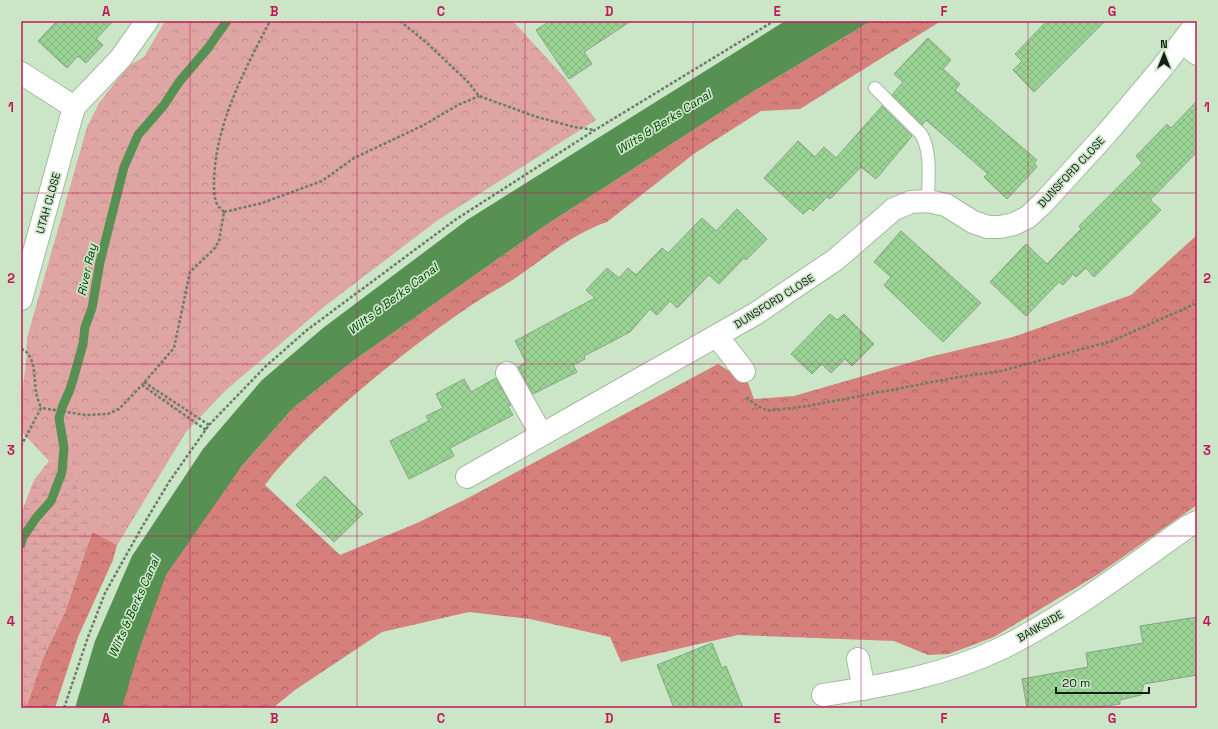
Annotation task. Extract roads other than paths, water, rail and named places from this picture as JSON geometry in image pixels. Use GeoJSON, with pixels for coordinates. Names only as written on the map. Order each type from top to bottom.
{"type":"FeatureCollection","features":[{"type":"Feature","properties":{"kind":"street"},"geometry":{"type":"LineString","coordinates":[[21,73],[74,107],[120,59],[147,21]]}},
{"type":"Feature","properties":{"kind":"street","name":"DUNSFORD CLOSE"},"geometry":{"type":"LineString","coordinates":[[467,477],[755,314],[835,260],[894,209],[911,202],[928,201],[946,205],[973,222],[988,227],[1000,227],[1014,224],[1028,217],[1044,203],[1107,133],[1190,48],[1197,23]]}},
{"type":"Feature","properties":{"kind":"street","name":"UTAH CLOSE"},"geometry":{"type":"LineString","coordinates":[[21,299],[74,107]]}},
{"type":"Feature","properties":{"kind":"street"},"geometry":{"type":"LineString","coordinates":[[717,336],[744,371]]}},
{"type":"Feature","properties":{"kind":"street"},"geometry":{"type":"LineString","coordinates":[[507,374],[541,434]]}},
{"type":"Feature","properties":{"kind":"street","name":"BANKSIDE"},"geometry":{"type":"LineString","coordinates":[[824,695],[910,680],[958,666],[1001,648],[1050,622],[1098,591],[1187,527],[1197,522]]}},
{"type":"Feature","properties":{"kind":"street"},"geometry":{"type":"LineString","coordinates":[[858,659],[864,689]]}},
{"type":"Feature","properties":{"kind":"lane"},"geometry":{"type":"LineString","coordinates":[[875,88],[921,134],[926,142],[928,155],[928,201]]}},
{"type":"Feature","properties":{"kind":"water","name":"Wilts & Berks Canal"},"geometry":{"type":"Polygon","coordinates":[[[785,21],[871,21],[749,94],[546,225],[353,361],[293,408],[241,467],[166,575],[138,653],[122,708],[75,708],[95,641],[132,556],[203,449],[262,380],[323,328],[467,220],[785,21]]]}},
{"type":"Feature","properties":{"kind":"waterway","name":"River Ray"},"geometry":{"type":"LineString","coordinates":[[21,544],[23,537],[36,518],[51,501],[62,472],[64,448],[59,418],[73,380],[83,344],[85,327],[92,308],[100,262],[124,167],[138,135],[164,105],[179,82],[208,48],[227,21]]}}]}
